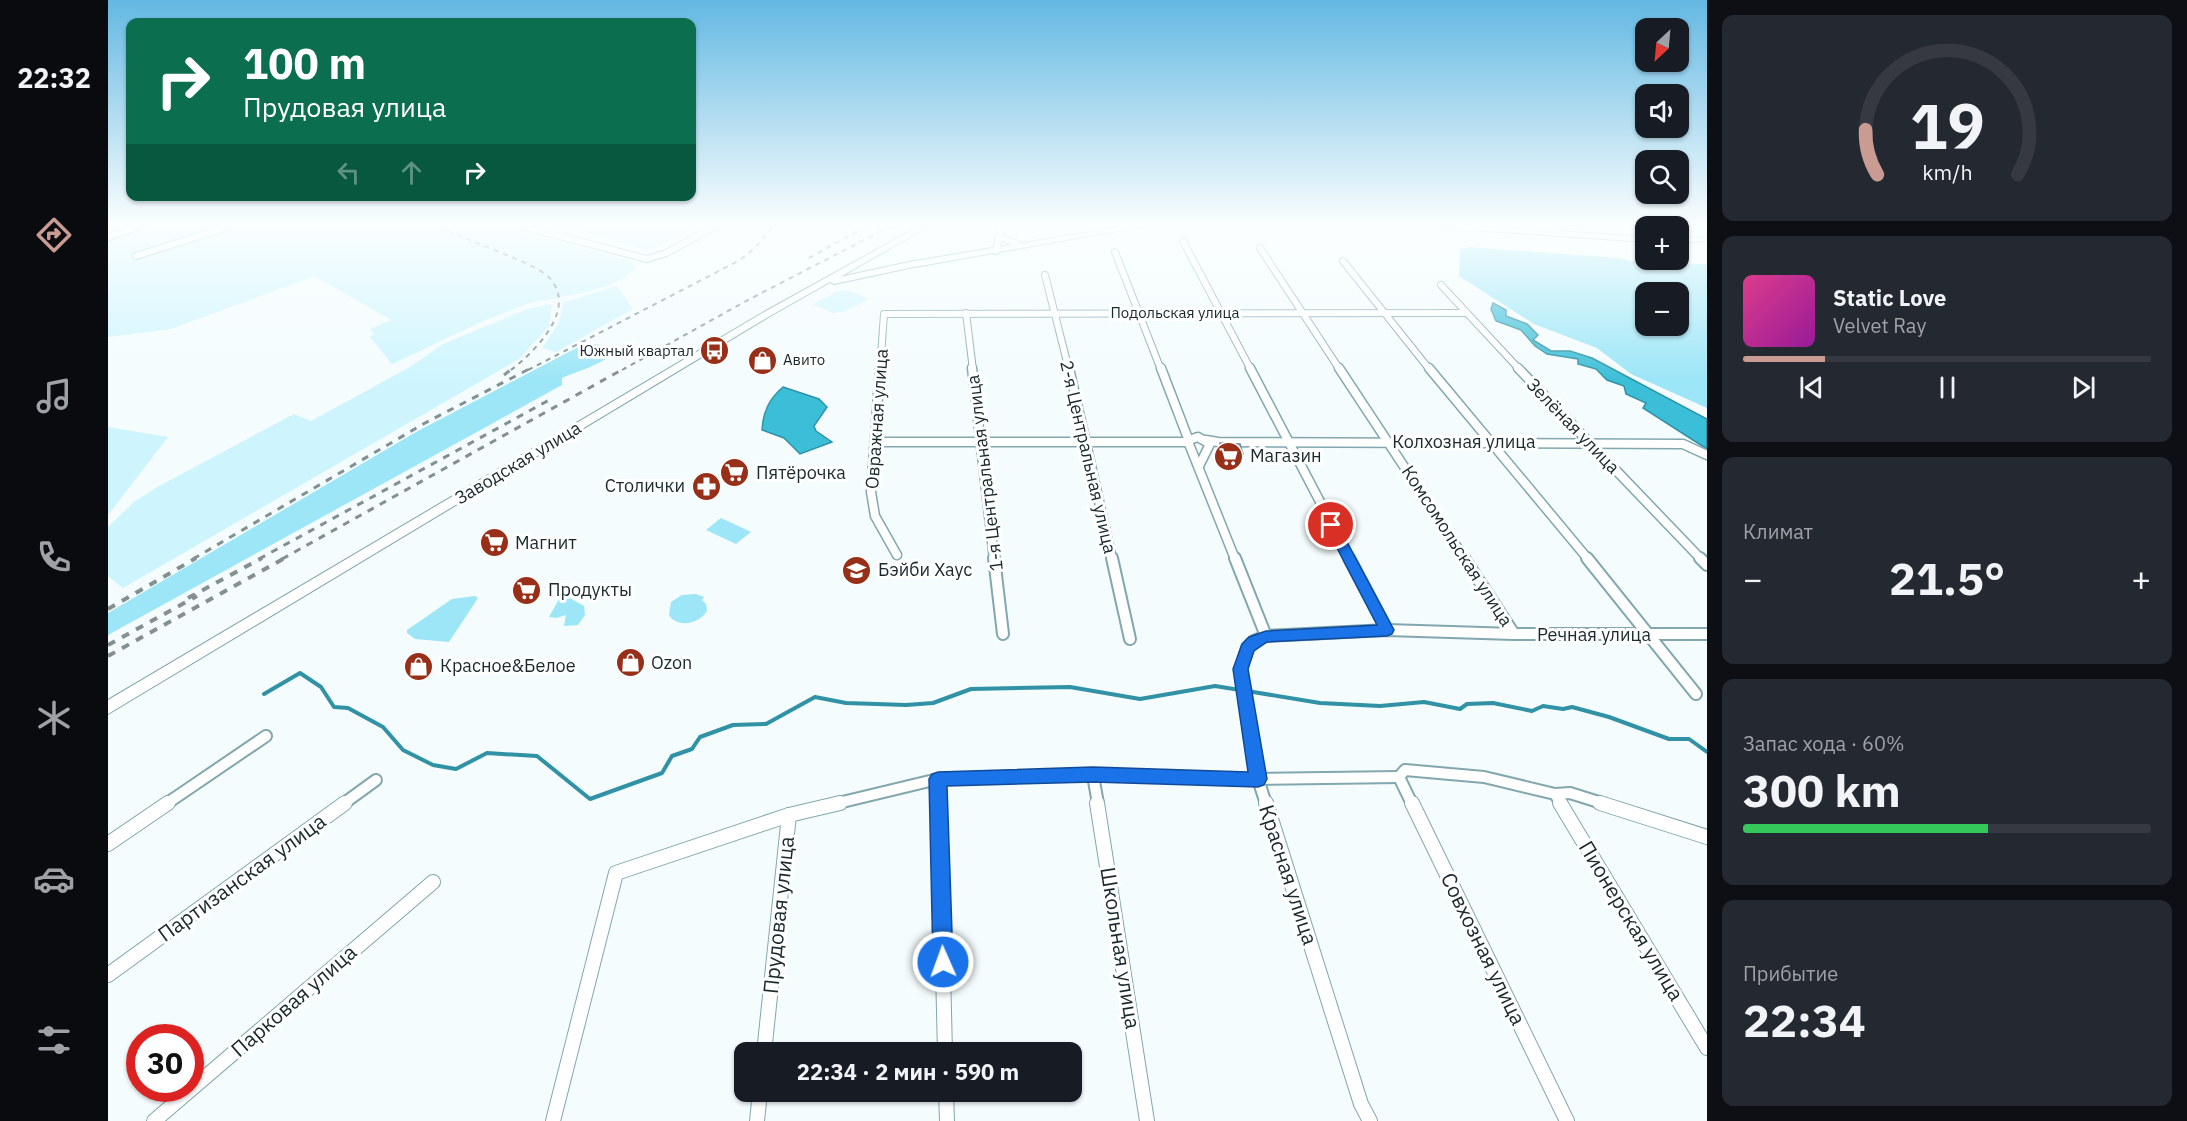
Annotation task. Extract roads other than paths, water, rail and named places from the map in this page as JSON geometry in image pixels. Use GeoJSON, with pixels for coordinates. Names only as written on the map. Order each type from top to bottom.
{"type":"FeatureCollection","features":[{"type":"Feature","properties":{"kind":"street","name":"Заводская улица"},"geometry":{"type":"LineString","coordinates":[[108,708],[834,275]]}},
{"type":"Feature","properties":{"kind":"street"},"geometry":{"type":"LineString","coordinates":[[804,292],[834,281],[861,275]]}},
{"type":"Feature","properties":{"kind":"street","name":"2-я Центральная улица"},"geometry":{"type":"LineString","coordinates":[[1045,275],[1056,313],[1130,639]]}},
{"type":"Feature","properties":{"kind":"street"},"geometry":{"type":"LineString","coordinates":[[1123,275],[1266,636]]}},
{"type":"Feature","properties":{"kind":"street"},"geometry":{"type":"LineString","coordinates":[[1200,275],[1387,630]]}},
{"type":"Feature","properties":{"kind":"street","name":"Комсомольская улица"},"geometry":{"type":"LineString","coordinates":[[1278,275],[1514,634]]}},
{"type":"Feature","properties":{"kind":"street"},"geometry":{"type":"LineString","coordinates":[[1354,275],[1652,636],[1696,694]]}},
{"type":"Feature","properties":{"kind":"street","name":"Зелёная улица"},"geometry":{"type":"LineString","coordinates":[[1442,285],[1589,443],[1707,564]]}},
{"type":"Feature","properties":{"kind":"street","name":"1-я Центральная улица"},"geometry":{"type":"LineString","coordinates":[[966,313],[1004,634]]}},
{"type":"Feature","properties":{"kind":"street","name":"Подольская улица"},"geometry":{"type":"LineString","coordinates":[[884,314],[1466,313]]}},
{"type":"Feature","properties":{"kind":"street","name":"Овражная улица"},"geometry":{"type":"LineString","coordinates":[[884,314],[871,502],[878,524],[897,555]]}},
{"type":"Feature","properties":{"kind":"street"},"geometry":{"type":"LineString","coordinates":[[876,442],[1190,441]]}},
{"type":"Feature","properties":{"kind":"street","name":"Колхозная улица"},"geometry":{"type":"LineString","coordinates":[[1190,441],[1195,448],[1210,444],[1287,441],[1683,444],[1707,455]]}},
{"type":"Feature","properties":{"kind":"street"},"geometry":{"type":"LineString","coordinates":[[1198,466],[1210,444]]}},
{"type":"Feature","properties":{"kind":"street","name":"Речная улица"},"geometry":{"type":"LineString","coordinates":[[1266,636],[1387,630],[1652,636],[1707,634]]}},
{"type":"Feature","properties":{"kind":"street","name":"Красная улица"},"geometry":{"type":"LineString","coordinates":[[1266,636],[1254,641],[1247,648],[1242,663],[1242,679],[1258,779],[1361,1104],[1370,1121]]}},
{"type":"Feature","properties":{"kind":"street"},"geometry":{"type":"LineString","coordinates":[[108,844],[266,736]]}},
{"type":"Feature","properties":{"kind":"street","name":"Прудовая улица"},"geometry":{"type":"LineString","coordinates":[[765,1042],[789,814],[938,779],[1093,775],[1258,779],[1399,777],[1405,770],[1484,777],[1555,794]]}},
{"type":"Feature","properties":{"kind":"street","name":"Школьная улица"},"geometry":{"type":"LineString","coordinates":[[1093,775],[1147,1121]]}},
{"type":"Feature","properties":{"kind":"street","name":"Совхозная улица"},"geometry":{"type":"LineString","coordinates":[[1399,777],[1566,1121]]}},
{"type":"Feature","properties":{"kind":"street"},"geometry":{"type":"LineString","coordinates":[[938,779],[945,1042]]}},
{"type":"Feature","properties":{"kind":"street","name":"Партизанская улица"},"geometry":{"type":"LineString","coordinates":[[108,975],[376,780]]}},
{"type":"Feature","properties":{"kind":"street"},"geometry":{"type":"LineString","coordinates":[[1555,794],[1570,793],[1707,837]]}},
{"type":"Feature","properties":{"kind":"street","name":"Пионерская улица"},"geometry":{"type":"LineString","coordinates":[[1555,794],[1707,1048]]}},
{"type":"Feature","properties":{"kind":"street"},"geometry":{"type":"LineString","coordinates":[[553,1121],[616,873],[789,814]]}},
{"type":"Feature","properties":{"kind":"street","name":"Парковая улица"},"geometry":{"type":"LineString","coordinates":[[154,1121],[433,882]]}},
{"type":"Feature","properties":{"kind":"street"},"geometry":{"type":"LineString","coordinates":[[757,1121],[759,1102]]}},
{"type":"Feature","properties":{"kind":"street"},"geometry":{"type":"LineString","coordinates":[[946,1102],[947,1121]]}},
{"type":"Feature","properties":{"kind":"waterway"},"geometry":{"type":"LineString","coordinates":[[264,694],[300,673],[321,687],[334,707],[348,708],[383,727],[403,750],[433,765],[456,769],[487,753],[537,756],[590,799],[662,773],[672,756],[692,749],[700,737],[733,725],[766,724],[815,697],[846,703],[906,705],[933,703],[971,689],[1070,687],[1140,699],[1215,686],[1240,690]]}},
{"type":"Feature","properties":{"kind":"waterway"},"geometry":{"type":"LineString","coordinates":[[1247,691],[1320,703],[1380,706],[1424,702],[1460,709],[1467,704],[1493,703],[1532,711],[1543,706],[1563,709],[1572,707],[1609,717],[1669,739],[1689,739],[1707,752]]}},
{"type":"Feature","properties":{"kind":"railway"},"geometry":{"type":"LineString","coordinates":[[511,370],[530,354],[555,320],[559,296],[552,280],[546,275]]}},
{"type":"Feature","properties":{"kind":"railway"},"geometry":{"type":"LineString","coordinates":[[528,370],[710,275]]}},
{"type":"Feature","properties":{"kind":"railway"},"geometry":{"type":"LineString","coordinates":[[622,370],[796,275]]}},
{"type":"Feature","properties":{"kind":"railway"},"geometry":{"type":"LineString","coordinates":[[504,375],[513,368]]}},
{"type":"Feature","properties":{"kind":"railway"},"geometry":{"type":"LineString","coordinates":[[193,559],[425,423],[531,368]]}},
{"type":"Feature","properties":{"kind":"railway"},"geometry":{"type":"LineString","coordinates":[[282,559],[625,368]]}},
{"type":"Feature","properties":{"kind":"railway"},"geometry":{"type":"LineString","coordinates":[[259,559],[551,399]]}},
{"type":"Feature","properties":{"kind":"railway"},"geometry":{"type":"LineString","coordinates":[[108,609],[196,558]]}},
{"type":"Feature","properties":{"kind":"railway"},"geometry":{"type":"LineString","coordinates":[[188,598],[262,558]]}},
{"type":"Feature","properties":{"kind":"railway"},"geometry":{"type":"LineString","coordinates":[[108,656],[285,558]]}},
{"type":"Feature","properties":{"kind":"railway"},"geometry":{"type":"LineString","coordinates":[[108,645],[197,596]]}},
{"type":"Feature","properties":{"kind":"place","name":"Южный квартал"},"geometry":{"type":"Point","coordinates":[715,351]}},
{"type":"Feature","properties":{"kind":"place","name":"Авито"},"geometry":{"type":"Point","coordinates":[762,360]}},
{"type":"Feature","properties":{"kind":"place","name":"Магазин"},"geometry":{"type":"Point","coordinates":[1229,456]}},
{"type":"Feature","properties":{"kind":"place","name":"Пятёрочка"},"geometry":{"type":"Point","coordinates":[735,473]}},
{"type":"Feature","properties":{"kind":"place","name":"Столички"},"geometry":{"type":"Point","coordinates":[706,486]}},
{"type":"Feature","properties":{"kind":"place","name":"Магнит"},"geometry":{"type":"Point","coordinates":[494,543]}},
{"type":"Feature","properties":{"kind":"place","name":"Бэйби Хаус"},"geometry":{"type":"Point","coordinates":[857,570]}},
{"type":"Feature","properties":{"kind":"place","name":"Продукты"},"geometry":{"type":"Point","coordinates":[527,590]}},
{"type":"Feature","properties":{"kind":"place","name":"Ozon"},"geometry":{"type":"Point","coordinates":[630,663]}},
{"type":"Feature","properties":{"kind":"place","name":"Красное&Белое"},"geometry":{"type":"Point","coordinates":[419,666]}}]}
